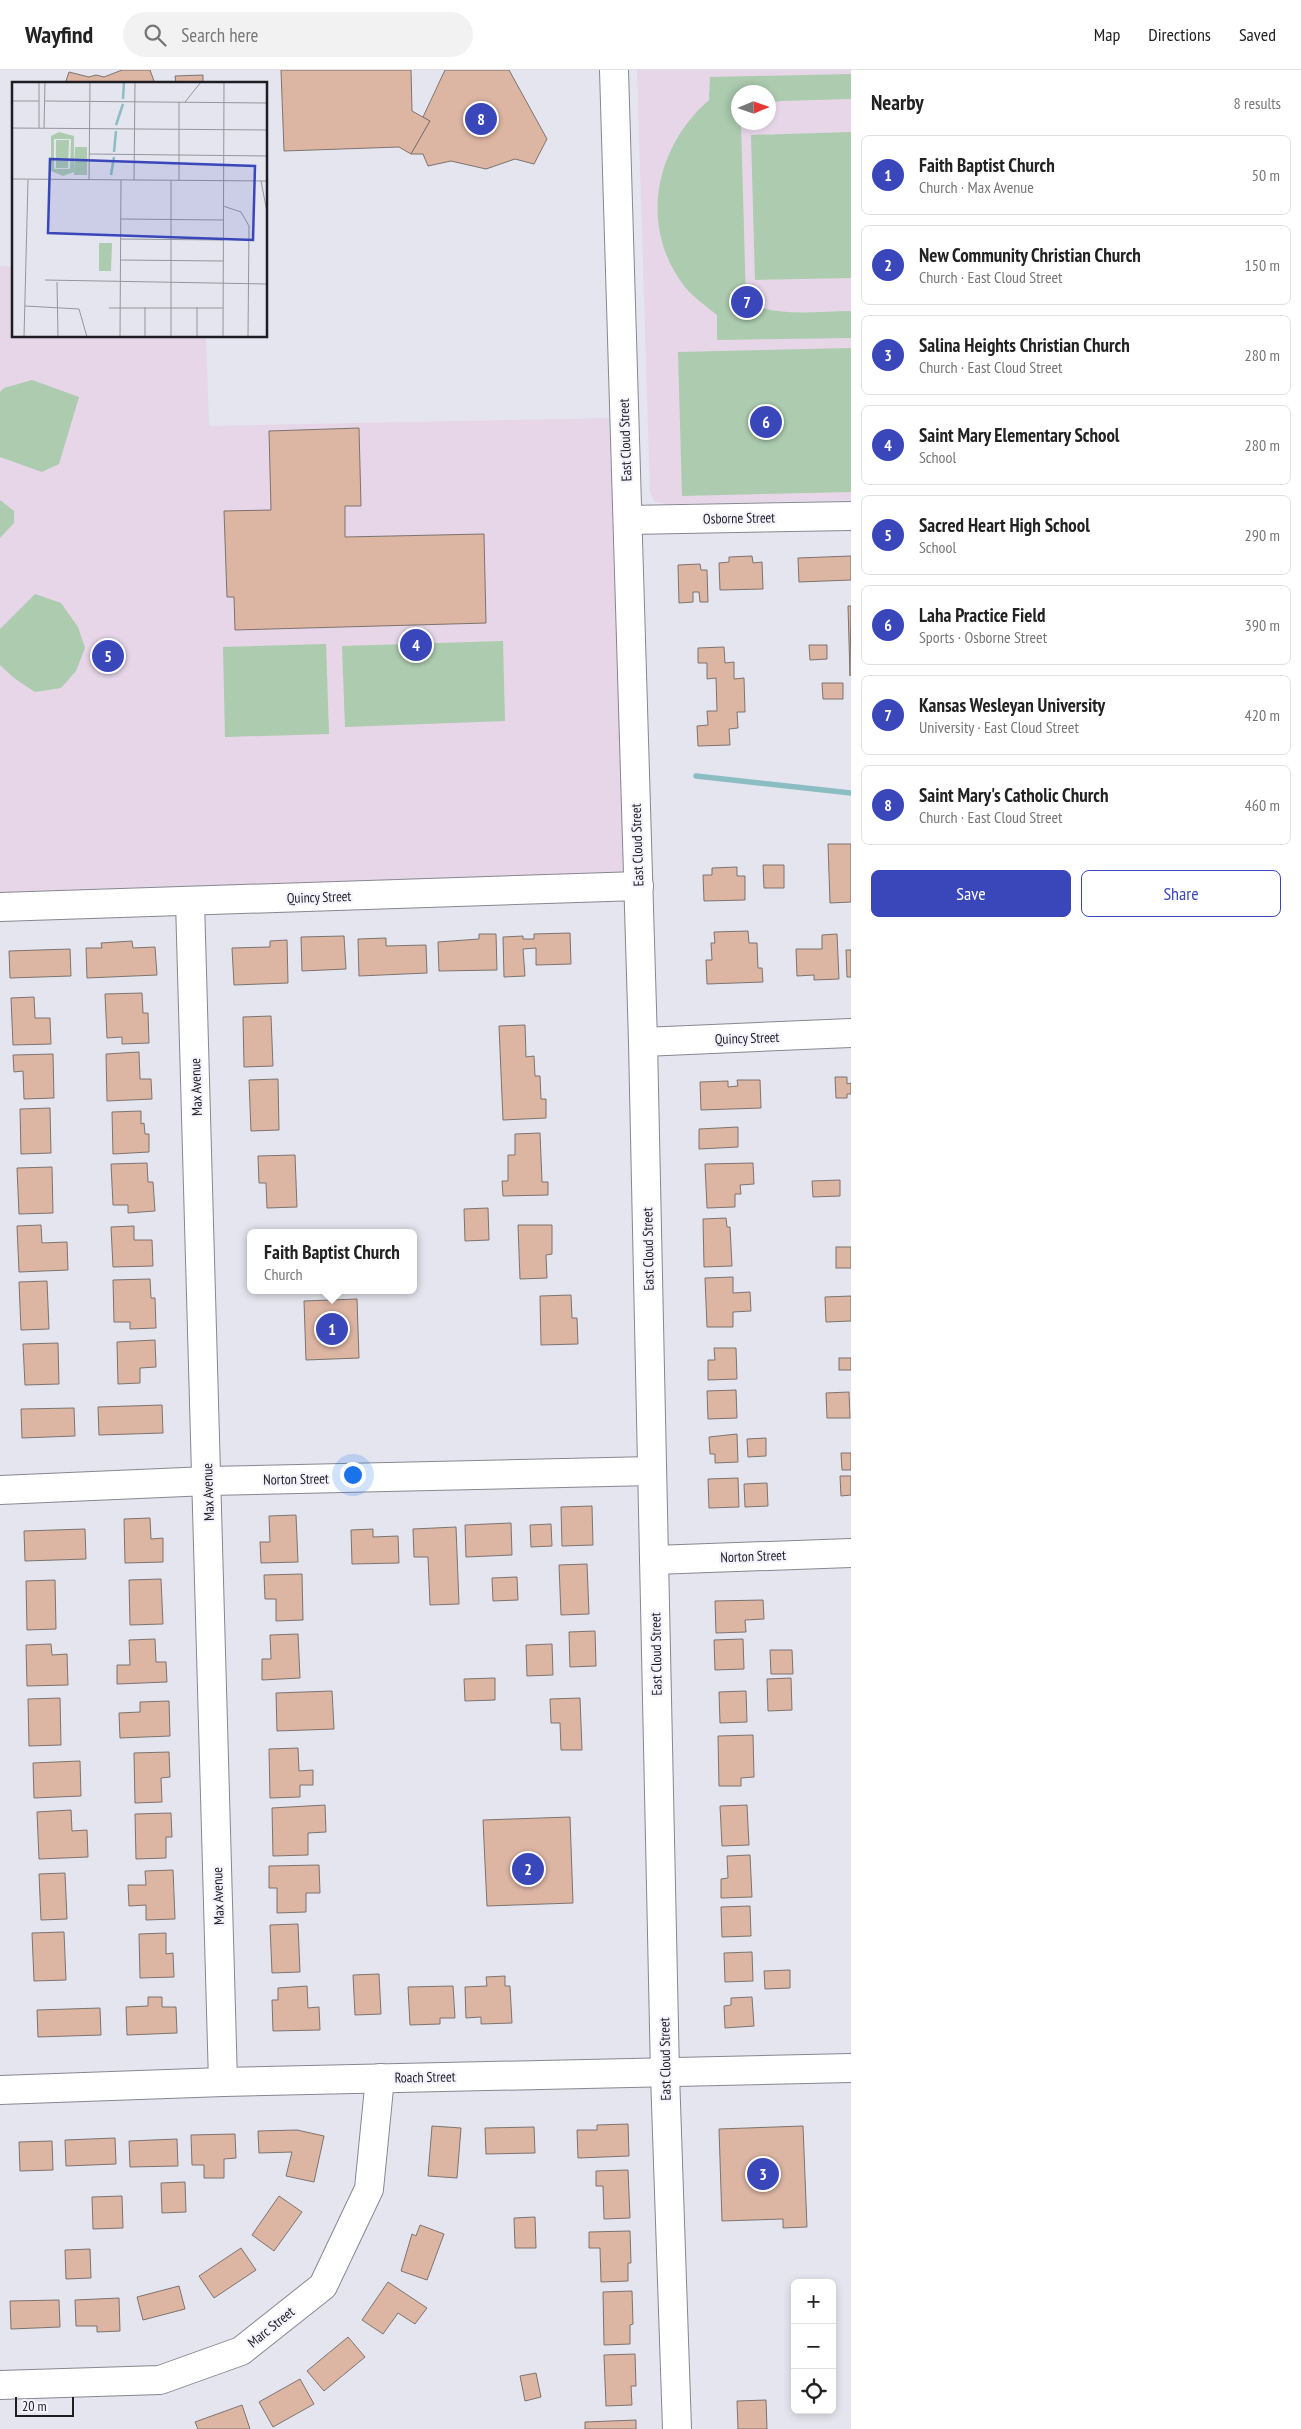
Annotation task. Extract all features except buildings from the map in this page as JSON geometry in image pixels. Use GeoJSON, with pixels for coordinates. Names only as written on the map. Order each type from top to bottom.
{"type":"FeatureCollection","features":[{"type":"Feature","properties":{"kind":"street","name":"East Cloud Street"},"geometry":{"type":"LineString","coordinates":[[614,70],[644,1042],[665,2074],[677,2429]]}},
{"type":"Feature","properties":{"kind":"street","name":"Osborne Street"},"geometry":{"type":"LineString","coordinates":[[628,520],[851,516]]}},
{"type":"Feature","properties":{"kind":"street","name":"Quincy Street"},"geometry":{"type":"LineString","coordinates":[[0,907],[639,886]]}},
{"type":"Feature","properties":{"kind":"street","name":"Max Avenue"},"geometry":{"type":"LineString","coordinates":[[190,901],[208,1481],[223,2082]]}},
{"type":"Feature","properties":{"kind":"street","name":"Quincy Street"},"geometry":{"type":"LineString","coordinates":[[644,1042],[851,1033]]}},
{"type":"Feature","properties":{"kind":"street","name":"Norton Street"},"geometry":{"type":"LineString","coordinates":[[0,1490],[208,1481],[652,1470]]}},
{"type":"Feature","properties":{"kind":"street","name":"Norton Street"},"geometry":{"type":"LineString","coordinates":[[654,1560],[851,1552]]}},
{"type":"Feature","properties":{"kind":"street","name":"Roach Street"},"geometry":{"type":"LineString","coordinates":[[0,2090],[223,2082],[665,2074],[851,2068]]}},
{"type":"Feature","properties":{"kind":"street","name":"Marc Street"},"geometry":{"type":"LineString","coordinates":[[0,2385],[160,2380],[241,2351],[264,2334],[323,2286],[369,2189],[380,2078]]}},
{"type":"Feature","properties":{"kind":"shaded area"},"geometry":{"type":"Polygon","coordinates":[[[637,70],[851,70],[851,500],[667,504],[655,502],[650,493],[637,70]]]}},
{"type":"Feature","properties":{"kind":"shaded area"},"geometry":{"type":"Polygon","coordinates":[[[0,266],[12,266],[12,338],[206,338],[209,426],[609,418],[625,864],[621,874],[0,894],[0,266]]]}},
{"type":"Feature","properties":{"kind":"green space"},"geometry":{"type":"Polygon","coordinates":[[[851,74],[851,99],[776,102],[776,85],[731,85],[731,130],[741,130],[746,302],[758,307],[784,312],[851,311],[851,338],[717,340],[717,315],[685,287],[670,264],[661,239],[658,214],[659,189],[665,164],[676,141],[691,119],[709,100],[710,77],[851,74]]]}},
{"type":"Feature","properties":{"kind":"green space"},"geometry":{"type":"Polygon","coordinates":[[[851,132],[851,278],[755,280],[751,135],[851,132]]]}},
{"type":"Feature","properties":{"kind":"green space"},"geometry":{"type":"Polygon","coordinates":[[[851,348],[851,492],[682,496],[678,352],[851,348]]]}},
{"type":"Feature","properties":{"kind":"green space"},"geometry":{"type":"Polygon","coordinates":[[[32,380],[79,397],[59,464],[42,472],[0,457],[0,392],[4,388],[32,380]]]}},
{"type":"Feature","properties":{"kind":"green space"},"geometry":{"type":"Polygon","coordinates":[[[0,500],[14,511],[14,523],[0,538],[0,500]]]}},
{"type":"Feature","properties":{"kind":"green space"},"geometry":{"type":"Polygon","coordinates":[[[35,594],[61,603],[78,627],[85,648],[76,671],[61,688],[35,692],[14,678],[0,665],[0,629],[35,594]]]}},
{"type":"Feature","properties":{"kind":"green space"},"geometry":{"type":"Polygon","coordinates":[[[503,641],[505,721],[345,727],[342,646],[503,641]]]}},
{"type":"Feature","properties":{"kind":"green space"},"geometry":{"type":"Polygon","coordinates":[[[326,644],[329,734],[225,737],[223,647],[326,644]]]}},
{"type":"Feature","properties":{"kind":"waterway"},"geometry":{"type":"LineString","coordinates":[[696,776],[851,793]]}},
{"type":"Feature","properties":{"kind":"place","name":"Saint Mary's Catholic Church"},"geometry":{"type":"Point","coordinates":[481,119]}},
{"type":"Feature","properties":{"kind":"place","name":"Kansas Wesleyan University"},"geometry":{"type":"Point","coordinates":[747,302]}},
{"type":"Feature","properties":{"kind":"place","name":"Laha Practice Field"},"geometry":{"type":"Point","coordinates":[766,422]}},
{"type":"Feature","properties":{"kind":"place","name":"Saint Mary Elementary School"},"geometry":{"type":"Point","coordinates":[416,645]}},
{"type":"Feature","properties":{"kind":"place","name":"Sacred Heart High School"},"geometry":{"type":"Point","coordinates":[108,656]}},
{"type":"Feature","properties":{"kind":"place","name":"Faith Baptist Church"},"geometry":{"type":"Point","coordinates":[332,1329]}},
{"type":"Feature","properties":{"kind":"place","name":"New Community Christian Church"},"geometry":{"type":"Point","coordinates":[528,1869]}},
{"type":"Feature","properties":{"kind":"place","name":"Salina Heights Christian Church"},"geometry":{"type":"Point","coordinates":[763,2174]}}]}
